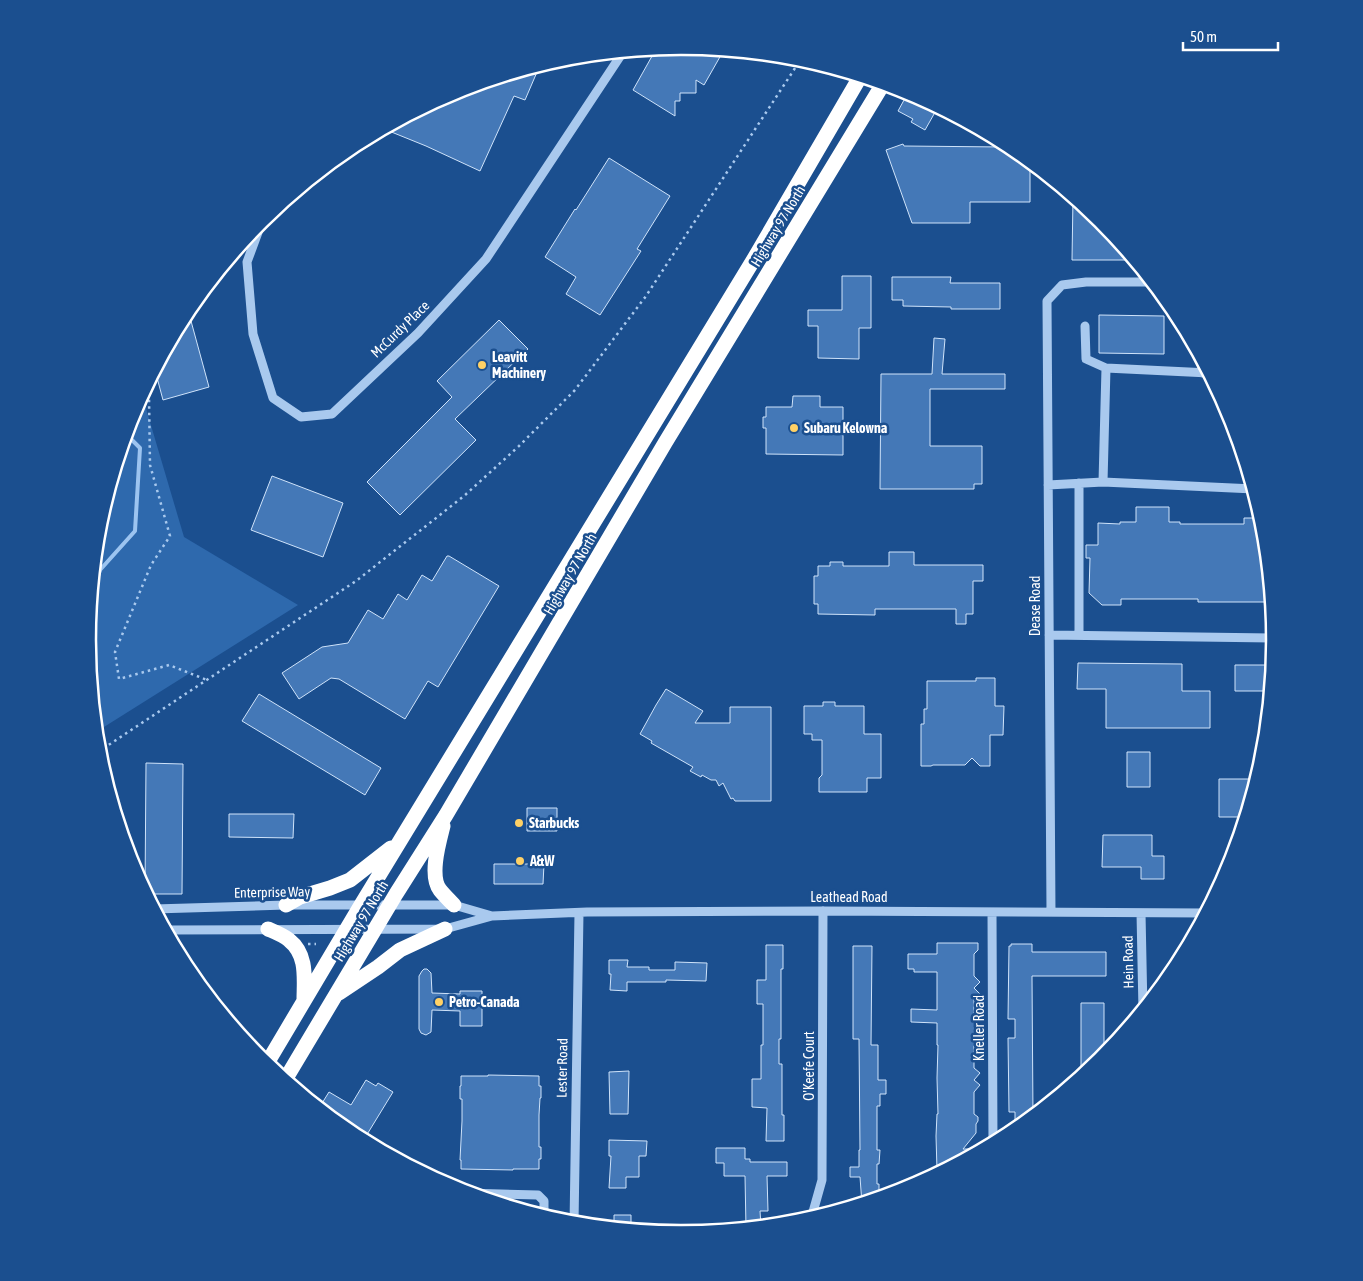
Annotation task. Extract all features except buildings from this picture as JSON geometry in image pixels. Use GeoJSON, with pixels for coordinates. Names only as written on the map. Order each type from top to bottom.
{"type":"FeatureCollection","features":[{"type":"Feature","properties":{"kind":"highway","name":"Highway 97 North"},"geometry":{"type":"LineString","coordinates":[[270,1058],[754,259],[857,82]]}},
{"type":"Feature","properties":{"kind":"highway","name":"Highway 97 North"},"geometry":{"type":"LineString","coordinates":[[288,1075],[396,894],[446,815],[665,443],[880,90]]}},
{"type":"Feature","properties":{"kind":"highway"},"geometry":{"type":"LineString","coordinates":[[446,815],[436,863],[436,876],[438,889],[454,905]]}},
{"type":"Feature","properties":{"kind":"highway"},"geometry":{"type":"LineString","coordinates":[[286,905],[300,897],[350,880],[400,840]]}},
{"type":"Feature","properties":{"kind":"highway"},"geometry":{"type":"LineString","coordinates":[[268,929],[288,940],[298,949],[305,970],[303,1002]]}},
{"type":"Feature","properties":{"kind":"highway"},"geometry":{"type":"LineString","coordinates":[[336,996],[378,968],[400,950],[445,929]]}},
{"type":"Feature","properties":{"kind":"street","name":"McCurdy Place"},"geometry":{"type":"LineString","coordinates":[[255,239],[246,262],[252,334],[273,398],[301,417],[332,414],[418,333],[486,259],[619,59]]}},
{"type":"Feature","properties":{"kind":"street","name":"Dease Road"},"geometry":{"type":"LineString","coordinates":[[1050,912],[1047,301],[1062,284],[1144,282]]}},
{"type":"Feature","properties":{"kind":"street"},"geometry":{"type":"LineString","coordinates":[[1085,326],[1086,359],[1106,368],[1202,373]]}},
{"type":"Feature","properties":{"kind":"street"},"geometry":{"type":"LineString","coordinates":[[1104,482],[1106,368]]}},
{"type":"Feature","properties":{"kind":"street"},"geometry":{"type":"LineString","coordinates":[[1048,485],[1104,482],[1247,489]]}},
{"type":"Feature","properties":{"kind":"street"},"geometry":{"type":"LineString","coordinates":[[1078,636],[1079,484]]}},
{"type":"Feature","properties":{"kind":"street"},"geometry":{"type":"LineString","coordinates":[[1049,635],[1267,638]]}},
{"type":"Feature","properties":{"kind":"street","name":"Enterprise Way"},"geometry":{"type":"LineString","coordinates":[[161,909],[286,905],[390,906]]}},
{"type":"Feature","properties":{"kind":"street","name":"Leathead Road"},"geometry":{"type":"LineString","coordinates":[[390,906],[454,905],[492,916]]}},
{"type":"Feature","properties":{"kind":"street","name":"Leathead Road"},"geometry":{"type":"LineString","coordinates":[[347,928],[445,929],[492,916],[578,913],[823,911],[1200,913]]}},
{"type":"Feature","properties":{"kind":"street","name":"O'Keefe Court"},"geometry":{"type":"LineString","coordinates":[[813,1211],[822,1180],[823,911]]}},
{"type":"Feature","properties":{"kind":"street","name":"Kneller Road"},"geometry":{"type":"LineString","coordinates":[[992,912],[993,1136]]}},
{"type":"Feature","properties":{"kind":"street","name":"Lester Road"},"geometry":{"type":"LineString","coordinates":[[574,1216],[578,913]]}},
{"type":"Feature","properties":{"kind":"street","name":"Hein Road"},"geometry":{"type":"LineString","coordinates":[[1142,913],[1143,1001]]}},
{"type":"Feature","properties":{"kind":"street"},"geometry":{"type":"LineString","coordinates":[[172,930],[347,928]]}},
{"type":"Feature","properties":{"kind":"street"},"geometry":{"type":"LineString","coordinates":[[490,1194],[538,1195],[544,1201],[544,1209]]}},
{"type":"Feature","properties":{"kind":"path"},"geometry":{"type":"LineString","coordinates":[[106,747],[356,581],[456,502],[519,446],[575,390],[646,296],[796,66]]}},
{"type":"Feature","properties":{"kind":"path"},"geometry":{"type":"LineString","coordinates":[[149,398],[150,465],[170,536],[151,565],[115,652],[119,679],[170,665],[207,680]]}},
{"type":"Feature","properties":{"kind":"shaded area"},"geometry":{"type":"Polygon","coordinates":[[[145,406],[184,537],[298,605],[103,728],[97,679],[96,640],[101,564],[107,526],[116,489],[127,452],[145,406]]]}},
{"type":"Feature","properties":{"kind":"waterway"},"geometry":{"type":"LineString","coordinates":[[100,570],[135,531],[140,448],[132,440]]}},
{"type":"Feature","properties":{"kind":"place","name":"Leavitt Machinery"},"geometry":{"type":"Point","coordinates":[482,365]}},
{"type":"Feature","properties":{"kind":"place","name":"Subaru Kelowna"},"geometry":{"type":"Point","coordinates":[794,428]}},
{"type":"Feature","properties":{"kind":"place","name":"Starbucks"},"geometry":{"type":"Point","coordinates":[519,823]}},
{"type":"Feature","properties":{"kind":"place","name":"A&W"},"geometry":{"type":"Point","coordinates":[520,861]}},
{"type":"Feature","properties":{"kind":"place","name":"Petro-Canada"},"geometry":{"type":"Point","coordinates":[439,1002]}}]}
